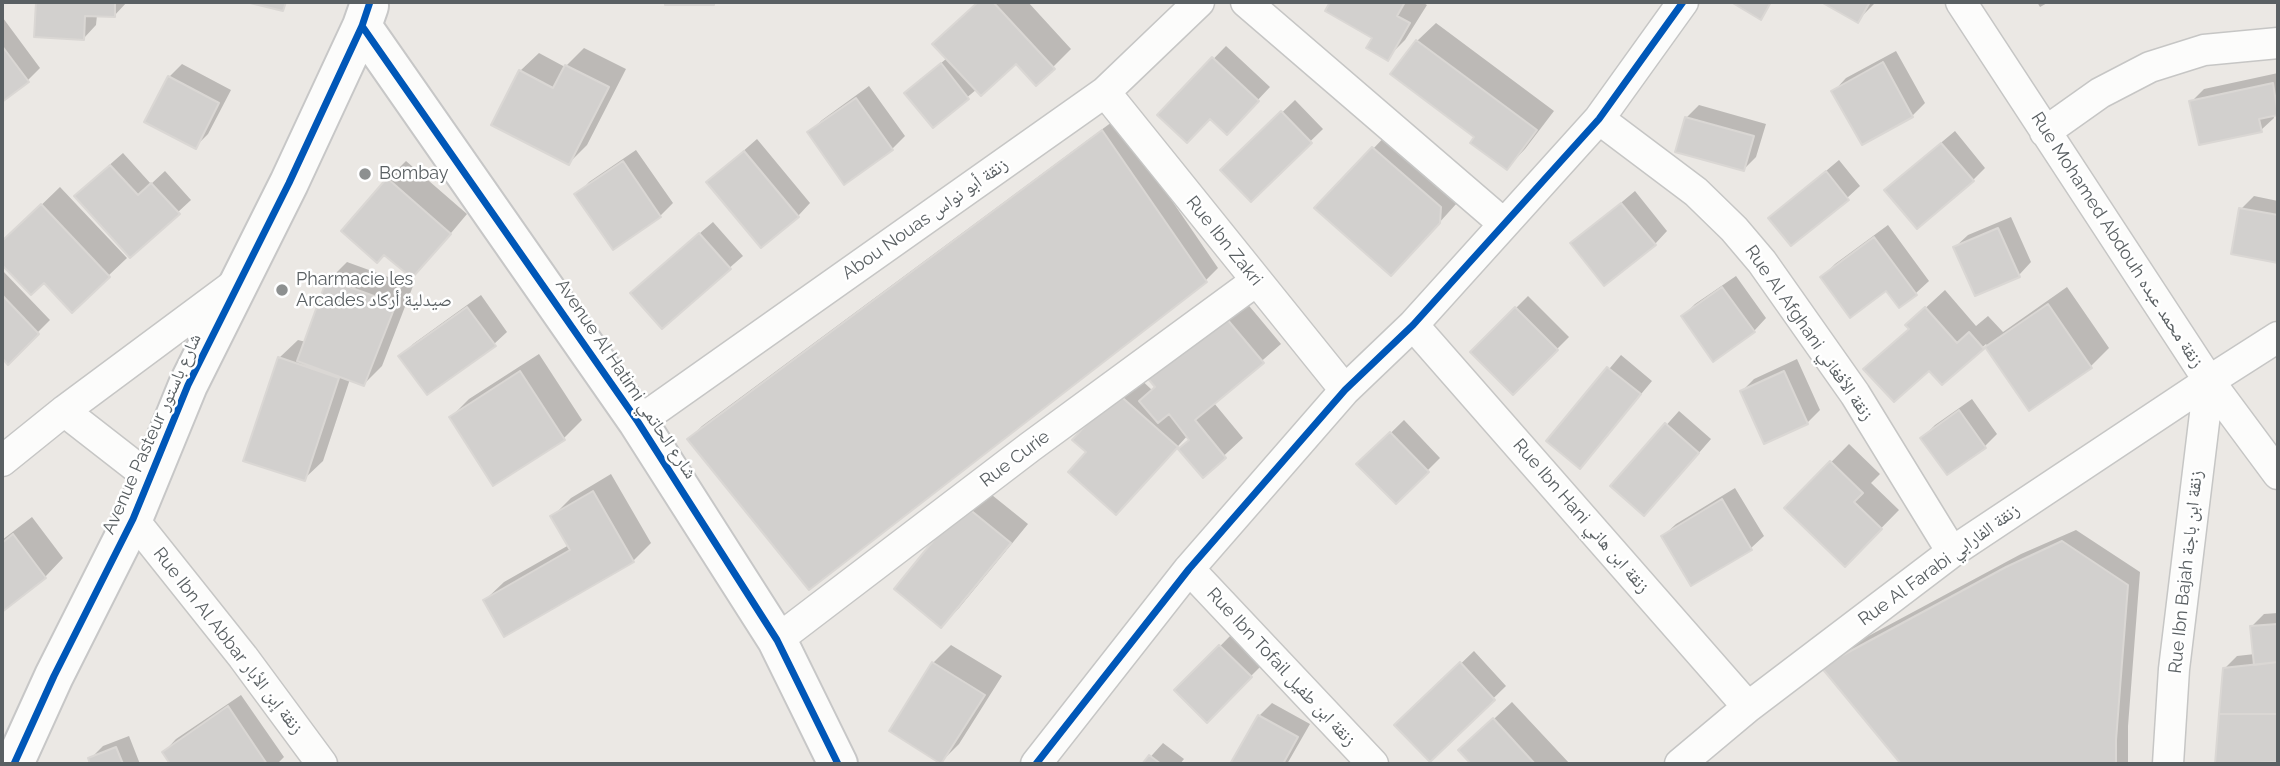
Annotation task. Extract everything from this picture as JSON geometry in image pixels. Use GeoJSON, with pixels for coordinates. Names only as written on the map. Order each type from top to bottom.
{"type":"FeatureCollection","features":[{"type":"Feature","properties":{"kind":"street","name":"Abou Nouas زنقة أبو نواس"},"geometry":{"type":"LineString","coordinates":[[638,422],[1105,92],[1199,2]]}},
{"type":"Feature","properties":{"kind":"street"},"geometry":{"type":"LineString","coordinates":[[1246,2],[1504,225]]}},
{"type":"Feature","properties":{"kind":"street"},"geometry":{"type":"LineString","coordinates":[[1036,764],[1189,569],[1345,390],[1413,325],[1599,119],[1683,2]]}},
{"type":"Feature","properties":{"kind":"street","name":"Rue Mohamed Abdouh زنقة محمد عبده"},"geometry":{"type":"LineString","coordinates":[[1961,2],[2209,381],[2278,474]]}},
{"type":"Feature","properties":{"kind":"street","name":"Avenue Pasteur شارع باستور"},"geometry":{"type":"LineString","coordinates":[[14,764],[54,676],[133,519],[188,385],[289,183],[366,14]]}},
{"type":"Feature","properties":{"kind":"street","name":"Avenue Al Hatimi شارع الحاتمي"},"geometry":{"type":"LineString","coordinates":[[366,14],[638,422],[776,640],[838,764]]}},
{"type":"Feature","properties":{"kind":"street"},"geometry":{"type":"LineString","coordinates":[[2045,132],[2100,93],[2150,67],[2204,50],[2278,43]]}},
{"type":"Feature","properties":{"kind":"street","name":"Rue Ibn Zakri"},"geometry":{"type":"LineString","coordinates":[[1105,92],[1345,390]]}},
{"type":"Feature","properties":{"kind":"street","name":"Rue Al Afghani زنقة الأفغاني"},"geometry":{"type":"LineString","coordinates":[[1599,119],[1696,192],[1734,229],[1762,262],[1855,394],[1952,552]]}},
{"type":"Feature","properties":{"kind":"street"},"geometry":{"type":"LineString","coordinates":[[2,461],[64,411],[242,279]]}},
{"type":"Feature","properties":{"kind":"street","name":"Rue Curie"},"geometry":{"type":"LineString","coordinates":[[776,640],[1041,439],[1256,281]]}},
{"type":"Feature","properties":{"kind":"street","name":"Rue Ibn Hani زنقة ابن هاني"},"geometry":{"type":"LineString","coordinates":[[1413,325],[1748,707]]}},
{"type":"Feature","properties":{"kind":"street","name":"Rue Al Farabi زنقة الفارابي"},"geometry":{"type":"LineString","coordinates":[[1680,764],[1748,707],[1952,552],[2278,337]]}},
{"type":"Feature","properties":{"kind":"street","name":"Rue Ibn Bajah زنقة ابن باجة"},"geometry":{"type":"LineString","coordinates":[[2168,764],[2174,669],[2209,381]]}},
{"type":"Feature","properties":{"kind":"street"},"geometry":{"type":"LineString","coordinates":[[64,411],[149,478]]}},
{"type":"Feature","properties":{"kind":"street","name":"Rue Ibn Al Abbar زنقة إبن الأبار"},"geometry":{"type":"LineString","coordinates":[[133,519],[243,657],[322,764]]}},
{"type":"Feature","properties":{"kind":"street","name":"Rue Ibn Tofail زنقة ابن طفيل"},"geometry":{"type":"LineString","coordinates":[[1189,569],[1373,764]]}},
{"type":"Feature","properties":{"kind":"building"},"geometry":{"type":"Polygon","coordinates":[[[36,2],[115,2],[115,17],[85,16],[84,40],[34,37],[36,2]]]}},
{"type":"Feature","properties":{"kind":"building"},"geometry":{"type":"Polygon","coordinates":[[[246,2],[286,2],[283,11],[246,2]]]}},
{"type":"Feature","properties":{"kind":"building"},"geometry":{"type":"Polygon","coordinates":[[[665,2],[714,2],[714,5],[665,5],[665,2]]]}},
{"type":"Feature","properties":{"kind":"building"},"geometry":{"type":"Polygon","coordinates":[[[978,2],[993,2],[1055,69],[1036,86],[1016,64],[981,96],[932,44],[978,2]]]}},
{"type":"Feature","properties":{"kind":"building"},"geometry":{"type":"Polygon","coordinates":[[[1330,2],[1405,2],[1397,16],[1410,23],[1388,61],[1366,48],[1372,38],[1325,11],[1330,2]]]}},
{"type":"Feature","properties":{"kind":"building"},"geometry":{"type":"Polygon","coordinates":[[[1731,2],[1771,2],[1761,20],[1731,2]]]}},
{"type":"Feature","properties":{"kind":"building"},"geometry":{"type":"Polygon","coordinates":[[[1821,2],[1870,2],[1858,23],[1821,2]]]}},
{"type":"Feature","properties":{"kind":"building"},"geometry":{"type":"Polygon","coordinates":[[[1416,40],[1537,130],[1507,170],[1470,143],[1474,137],[1390,74],[1416,40]]]}},
{"type":"Feature","properties":{"kind":"building"},"geometry":{"type":"Polygon","coordinates":[[[2,46],[29,82],[2,102],[2,46]]]}},
{"type":"Feature","properties":{"kind":"building"},"geometry":{"type":"Polygon","coordinates":[[[1212,57],[1259,101],[1227,135],[1210,119],[1187,143],[1157,115],[1212,57]]]}},
{"type":"Feature","properties":{"kind":"building"},"geometry":{"type":"Polygon","coordinates":[[[1883,62],[1913,117],[1862,145],[1831,91],[1883,62]]]}},
{"type":"Feature","properties":{"kind":"building"},"geometry":{"type":"Polygon","coordinates":[[[941,63],[969,99],[933,128],[904,93],[941,63]]]}},
{"type":"Feature","properties":{"kind":"building"},"geometry":{"type":"Polygon","coordinates":[[[565,65],[609,87],[569,165],[491,125],[519,70],[553,88],[565,65]]]}},
{"type":"Feature","properties":{"kind":"building"},"geometry":{"type":"Polygon","coordinates":[[[168,76],[219,103],[196,149],[144,122],[168,76]]]}},
{"type":"Feature","properties":{"kind":"building"},"geometry":{"type":"Polygon","coordinates":[[[2273,83],[2278,115],[2259,119],[2262,132],[2199,145],[2189,101],[2273,83]]]}},
{"type":"Feature","properties":{"kind":"building"},"geometry":{"type":"Polygon","coordinates":[[[856,98],[893,150],[844,185],[807,132],[856,98]]]}},
{"type":"Feature","properties":{"kind":"building"},"geometry":{"type":"Polygon","coordinates":[[[1281,111],[1312,143],[1251,202],[1220,170],[1281,111]]]}},
{"type":"Feature","properties":{"kind":"building"},"geometry":{"type":"Polygon","coordinates":[[[1685,117],[1754,136],[1744,171],[1675,152],[1685,117]]]}},
{"type":"Feature","properties":{"kind":"building"},"geometry":{"type":"Polygon","coordinates":[[[1102,130],[1207,282],[809,590],[687,439],[1102,130]]]}},
{"type":"Feature","properties":{"kind":"building"},"geometry":{"type":"Polygon","coordinates":[[[1941,143],[1974,181],[1917,229],[1884,190],[1941,143]]]}},
{"type":"Feature","properties":{"kind":"building"},"geometry":{"type":"Polygon","coordinates":[[[1372,147],[1441,207],[1440,223],[1391,276],[1314,208],[1372,147]]]}},
{"type":"Feature","properties":{"kind":"building"},"geometry":{"type":"Polygon","coordinates":[[[744,151],[799,217],[761,248],[706,182],[744,151]]]}},
{"type":"Feature","properties":{"kind":"building"},"geometry":{"type":"Polygon","coordinates":[[[623,161],[661,217],[613,250],[574,194],[623,161]]]}},
{"type":"Feature","properties":{"kind":"building"},"geometry":{"type":"Polygon","coordinates":[[[110,165],[138,195],[151,183],[180,214],[130,258],[74,196],[110,165]]]}},
{"type":"Feature","properties":{"kind":"building"},"geometry":{"type":"Polygon","coordinates":[[[1826,171],[1849,200],[1791,246],[1768,218],[1826,171]]]}},
{"type":"Feature","properties":{"kind":"building"},"geometry":{"type":"Polygon","coordinates":[[[387,178],[451,234],[412,278],[384,255],[377,263],[341,231],[387,178]]]}},
{"type":"Feature","properties":{"kind":"building"},"geometry":{"type":"Polygon","coordinates":[[[1621,203],[1656,245],[1604,286],[1570,243],[1621,203]]]}},
{"type":"Feature","properties":{"kind":"building"},"geometry":{"type":"Polygon","coordinates":[[[41,204],[110,277],[72,313],[44,283],[31,295],[2,265],[2,241],[41,204]]]}},
{"type":"Feature","properties":{"kind":"building"},"geometry":{"type":"Polygon","coordinates":[[[2239,208],[2278,215],[2278,263],[2231,254],[2239,208]]]}},
{"type":"Feature","properties":{"kind":"building"},"geometry":{"type":"Polygon","coordinates":[[[1998,228],[2020,277],[1975,296],[1953,247],[1998,228]]]}},
{"type":"Feature","properties":{"kind":"building"},"geometry":{"type":"Polygon","coordinates":[[[699,233],[731,269],[662,329],[630,293],[699,233]]]}},
{"type":"Feature","properties":{"kind":"building"},"geometry":{"type":"Polygon","coordinates":[[[1874,237],[1917,295],[1899,308],[1886,291],[1850,318],[1820,277],[1874,237]]]}},
{"type":"Feature","properties":{"kind":"building"},"geometry":{"type":"Polygon","coordinates":[[[327,279],[396,304],[364,386],[297,361],[327,279]]]}},
{"type":"Feature","properties":{"kind":"building"},"geometry":{"type":"Polygon","coordinates":[[[1722,287],[1755,332],[1713,362],[1681,316],[1722,287]]]}},
{"type":"Feature","properties":{"kind":"building"},"geometry":{"type":"Polygon","coordinates":[[[2,295],[39,334],[8,365],[2,358],[2,295]]]}},
{"type":"Feature","properties":{"kind":"building"},"geometry":{"type":"Polygon","coordinates":[[[2048,304],[2092,368],[2029,411],[1985,347],[2048,304]]]}},
{"type":"Feature","properties":{"kind":"building"},"geometry":{"type":"Polygon","coordinates":[[[467,307],[496,346],[427,395],[398,356],[467,307]]]}},
{"type":"Feature","properties":{"kind":"building"},"geometry":{"type":"Polygon","coordinates":[[[1515,307],[1558,350],[1513,395],[1470,352],[1515,307]]]}},
{"type":"Feature","properties":{"kind":"building"},"geometry":{"type":"Polygon","coordinates":[[[1925,307],[1957,343],[1969,332],[1984,349],[1942,385],[1929,371],[1894,402],[1863,369],[1909,329],[1905,325],[1925,307]]]}},
{"type":"Feature","properties":{"kind":"building"},"geometry":{"type":"Polygon","coordinates":[[[1221,312],[1264,363],[1195,420],[1226,458],[1203,478],[1178,449],[1189,440],[1169,414],[1158,423],[1139,401],[1155,387],[1145,375],[1221,312]]]}},
{"type":"Feature","properties":{"kind":"building"},"geometry":{"type":"Polygon","coordinates":[[[278,357],[339,378],[305,481],[243,461],[278,357]]]}},
{"type":"Feature","properties":{"kind":"building"},"geometry":{"type":"Polygon","coordinates":[[[1607,367],[1641,394],[1580,469],[1546,441],[1607,367]]]}},
{"type":"Feature","properties":{"kind":"building"},"geometry":{"type":"Polygon","coordinates":[[[520,371],[565,440],[493,486],[449,417],[520,371]]]}},
{"type":"Feature","properties":{"kind":"building"},"geometry":{"type":"Polygon","coordinates":[[[1784,371],[1808,424],[1764,444],[1740,391],[1784,371]]]}},
{"type":"Feature","properties":{"kind":"building"},"geometry":{"type":"Polygon","coordinates":[[[1116,392],[1178,447],[1116,515],[1068,472],[1086,452],[1072,440],[1116,392]]]}},
{"type":"Feature","properties":{"kind":"building"},"geometry":{"type":"Polygon","coordinates":[[[1959,410],[1986,448],[1947,475],[1920,438],[1959,410]]]}},
{"type":"Feature","properties":{"kind":"building"},"geometry":{"type":"Polygon","coordinates":[[[1665,423],[1699,453],[1644,516],[1610,486],[1665,423]]]}},
{"type":"Feature","properties":{"kind":"building"},"geometry":{"type":"Polygon","coordinates":[[[1390,432],[1429,472],[1396,504],[1356,464],[1390,432]]]}},
{"type":"Feature","properties":{"kind":"building"},"geometry":{"type":"Polygon","coordinates":[[[1830,461],[1863,493],[1854,502],[1882,529],[1845,567],[1784,508],[1830,461]]]}},
{"type":"Feature","properties":{"kind":"building"},"geometry":{"type":"Polygon","coordinates":[[[593,491],[634,562],[504,637],[483,600],[570,550],[550,516],[593,491]]]}},
{"type":"Feature","properties":{"kind":"building"},"geometry":{"type":"Polygon","coordinates":[[[1722,499],[1752,550],[1691,586],[1661,536],[1722,499]]]}},
{"type":"Feature","properties":{"kind":"building"},"geometry":{"type":"Polygon","coordinates":[[[963,504],[1011,543],[941,628],[894,589],[963,504]]]}},
{"type":"Feature","properties":{"kind":"building"},"geometry":{"type":"Polygon","coordinates":[[[13,534],[46,578],[2,612],[2,543],[13,534]]]}},
{"type":"Feature","properties":{"kind":"building"},"geometry":{"type":"Polygon","coordinates":[[[2062,541],[2128,585],[2116,764],[1901,764],[1821,667],[2006,567],[2062,541]]]}},
{"type":"Feature","properties":{"kind":"building"},"geometry":{"type":"Polygon","coordinates":[[[2278,624],[2278,662],[2254,665],[2250,626],[2278,624]]]}},
{"type":"Feature","properties":{"kind":"building"},"geometry":{"type":"Polygon","coordinates":[[[1219,645],[1252,677],[1207,723],[1174,690],[1219,645]]]}},
{"type":"Feature","properties":{"kind":"building"},"geometry":{"type":"Polygon","coordinates":[[[932,662],[985,695],[941,764],[889,731],[932,662]]]}},
{"type":"Feature","properties":{"kind":"building"},"geometry":{"type":"Polygon","coordinates":[[[1460,662],[1495,700],[1430,762],[1394,725],[1460,662]]]}},
{"type":"Feature","properties":{"kind":"building"},"geometry":{"type":"Polygon","coordinates":[[[2278,662],[2278,714],[2219,714],[2223,668],[2278,662]]]}},
{"type":"Feature","properties":{"kind":"building"},"geometry":{"type":"Polygon","coordinates":[[[228,706],[267,764],[170,764],[162,752],[228,706]]]}},
{"type":"Feature","properties":{"kind":"building"},"geometry":{"type":"Polygon","coordinates":[[[2219,714],[2278,714],[2278,762],[2215,764],[2219,714]]]}},
{"type":"Feature","properties":{"kind":"building"},"geometry":{"type":"Polygon","coordinates":[[[1258,715],[1298,737],[1283,764],[1230,764],[1258,715]]]}},
{"type":"Feature","properties":{"kind":"building"},"geometry":{"type":"Polygon","coordinates":[[[1493,718],[1535,764],[1471,764],[1458,750],[1493,718]]]}},
{"type":"Feature","properties":{"kind":"building"},"geometry":{"type":"Polygon","coordinates":[[[116,747],[123,764],[90,764],[88,758],[116,747]]]}},
{"type":"Feature","properties":{"kind":"building"},"geometry":{"type":"Polygon","coordinates":[[[1149,755],[1161,764],[1142,764],[1149,755]]]}},
{"type":"Feature","properties":{"kind":"building"},"geometry":{"type":"Polygon","coordinates":[[[2278,762],[2278,764],[2215,764],[2278,762]]]}},
{"type":"Feature","properties":{"kind":"cycle path"},"geometry":{"type":"LineString","coordinates":[[14,764],[54,676],[133,519],[188,385],[289,183],[362,26],[370,2]]}},
{"type":"Feature","properties":{"kind":"cycle path"},"geometry":{"type":"LineString","coordinates":[[1036,764],[1189,569],[1345,390],[1413,325],[1599,119],[1683,2]]}},
{"type":"Feature","properties":{"kind":"cycle path"},"geometry":{"type":"LineString","coordinates":[[362,26],[638,422],[777,640],[838,764]]}},
{"type":"Feature","properties":{"kind":"place","name":"Bombay"},"geometry":{"type":"Point","coordinates":[365,174]}},
{"type":"Feature","properties":{"kind":"place","name":"Pharmacie les Arcades صيدلية أركاد"},"geometry":{"type":"Point","coordinates":[282,290]}}]}
